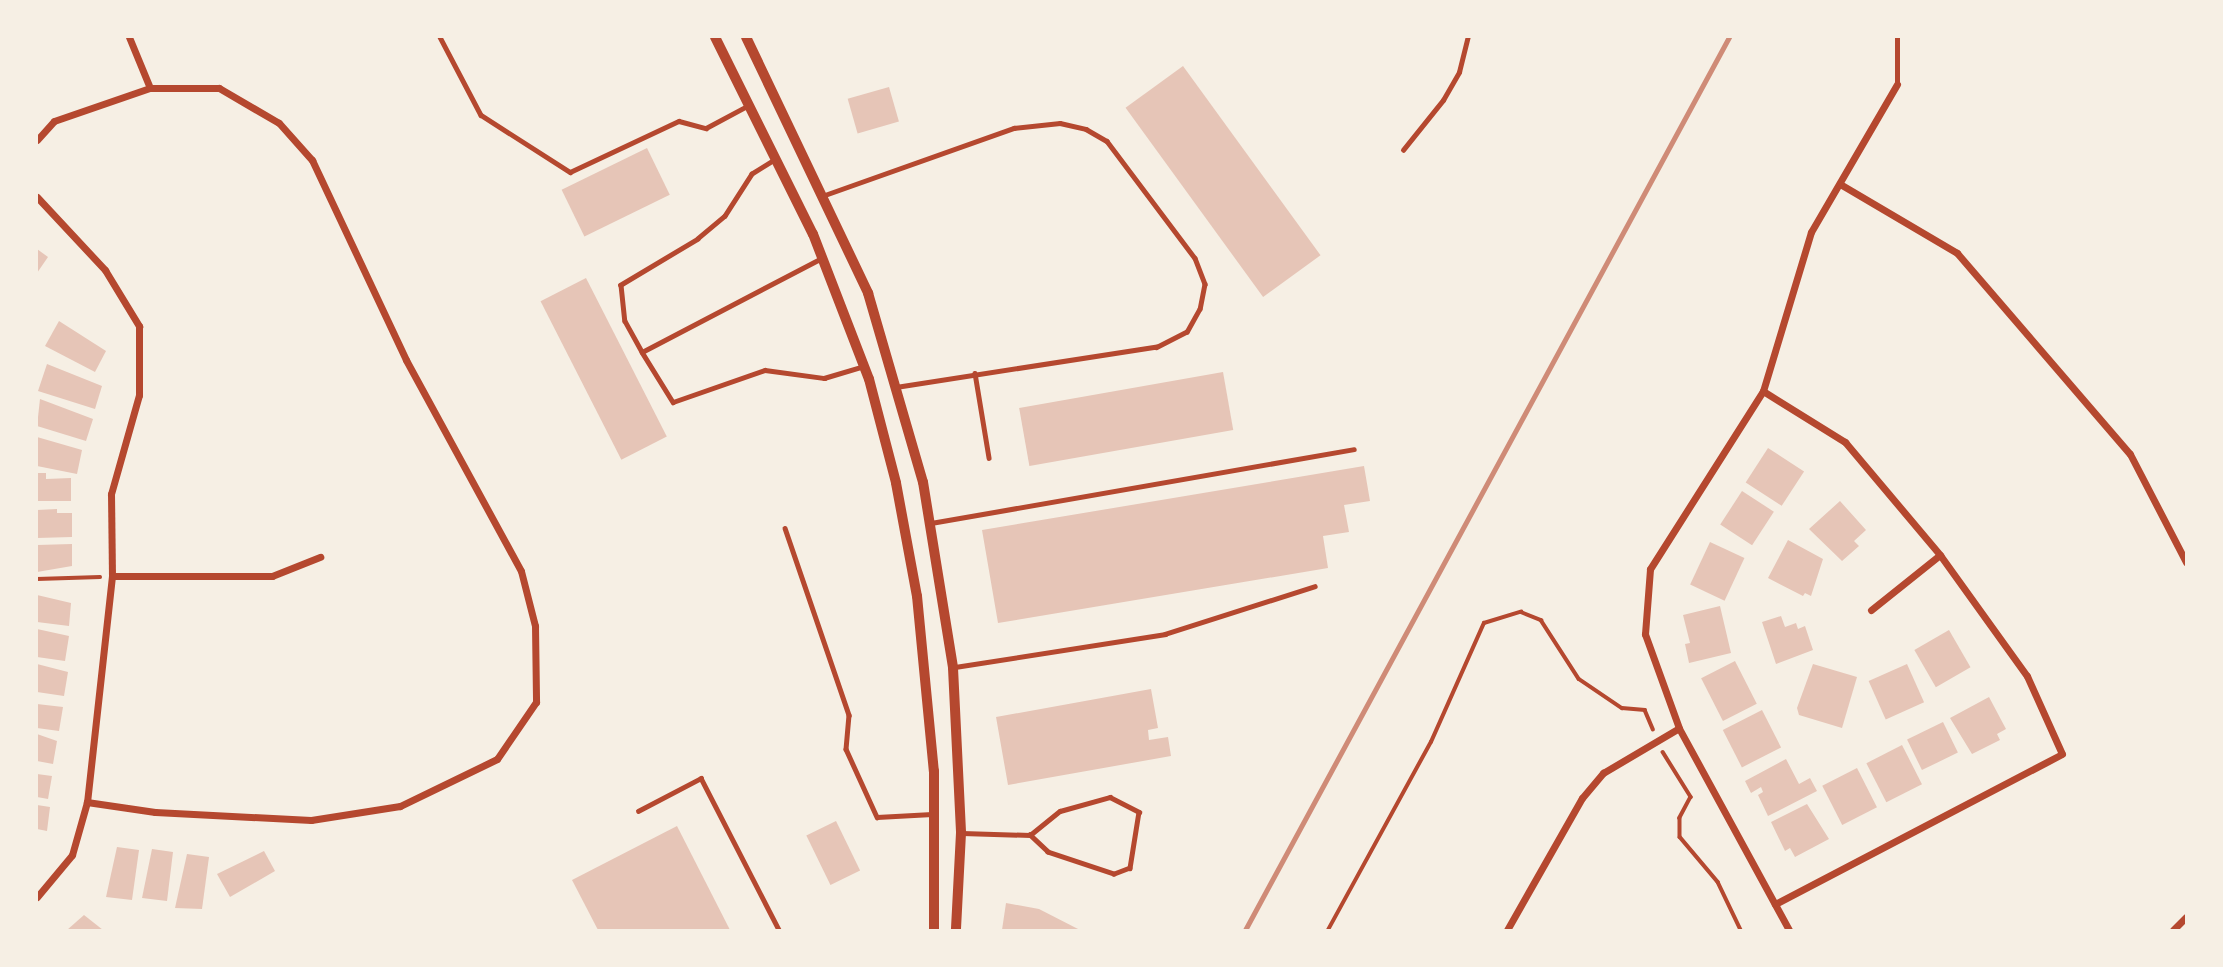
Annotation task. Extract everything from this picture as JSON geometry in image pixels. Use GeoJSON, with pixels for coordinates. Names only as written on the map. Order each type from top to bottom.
{"type":"FeatureCollection","features":[{"type":"Feature","properties":{"kind":"street"},"geometry":{"type":"LineString","coordinates":[[129,37],[150,88]]}},
{"type":"Feature","properties":{"kind":"street"},"geometry":{"type":"LineString","coordinates":[[715,37],[777,158],[822,258],[864,366],[896,483],[917,596],[934,771],[934,930]]}},
{"type":"Feature","properties":{"kind":"street"},"geometry":{"type":"LineString","coordinates":[[746,37],[868,293],[898,387],[930,524],[953,668],[961,833],[956,930]]}},
{"type":"Feature","properties":{"kind":"street"},"geometry":{"type":"LineString","coordinates":[[1789,930],[1679,728],[1645,634],[1650,569],[1763,391],[1811,232],[1897,84]]}},
{"type":"Feature","properties":{"kind":"street"},"geometry":{"type":"LineString","coordinates":[[37,140],[54,121],[150,88],[219,88],[279,123],[312,160],[405,360],[521,571],[536,626],[536,702],[497,759],[400,806],[311,820],[155,811],[87,802]]}},
{"type":"Feature","properties":{"kind":"street"},"geometry":{"type":"LineString","coordinates":[[1840,184],[1958,253],[2130,454],[2186,562]]}},
{"type":"Feature","properties":{"kind":"street"},"geometry":{"type":"LineString","coordinates":[[37,197],[105,270],[139,326],[139,395],[111,494],[112,576],[87,802],[72,855],[37,897]]}},
{"type":"Feature","properties":{"kind":"street"},"geometry":{"type":"LineString","coordinates":[[1763,391],[1845,442],[1940,555],[2027,676],[2062,754],[1776,904]]}},
{"type":"Feature","properties":{"kind":"street"},"geometry":{"type":"LineString","coordinates":[[1871,610],[1940,555]]}},
{"type":"Feature","properties":{"kind":"street"},"geometry":{"type":"LineString","coordinates":[[112,576],[272,576],[320,558]]}},
{"type":"Feature","properties":{"kind":"street"},"geometry":{"type":"LineString","coordinates":[[1507,930],[1582,798],[1603,773],[1679,728]]}},
{"type":"Feature","properties":{"kind":"street"},"geometry":{"type":"LineString","coordinates":[[2173,930],[2186,916]]}},
{"type":"Feature","properties":{"kind":"lane"},"geometry":{"type":"LineString","coordinates":[[440,37],[481,115],[570,172],[679,121],[706,128],[750,105]]}},
{"type":"Feature","properties":{"kind":"lane"},"geometry":{"type":"LineString","coordinates":[[1403,150],[1448,91],[1468,37]]}},
{"type":"Feature","properties":{"kind":"lane"},"geometry":{"type":"LineString","coordinates":[[1897,37],[1897,84]]}},
{"type":"Feature","properties":{"kind":"lane"},"geometry":{"type":"LineString","coordinates":[[822,196],[1014,128],[1060,123],[1086,129],[1107,141],[1195,258],[1205,284],[1200,309],[1187,332],[1157,347],[898,387]]}},
{"type":"Feature","properties":{"kind":"lane"},"geometry":{"type":"LineString","coordinates":[[777,158],[752,174],[725,216],[698,240],[621,285],[625,321],[673,402],[765,370],[824,378],[864,366]]}},
{"type":"Feature","properties":{"kind":"lane"},"geometry":{"type":"LineString","coordinates":[[642,352],[822,258]]}},
{"type":"Feature","properties":{"kind":"lane"},"geometry":{"type":"LineString","coordinates":[[975,373],[989,458]]}},
{"type":"Feature","properties":{"kind":"lane"},"geometry":{"type":"LineString","coordinates":[[930,524],[1354,449]]}},
{"type":"Feature","properties":{"kind":"lane"},"geometry":{"type":"LineString","coordinates":[[785,528],[849,715],[846,749],[877,817],[933,814]]}},
{"type":"Feature","properties":{"kind":"lane"},"geometry":{"type":"LineString","coordinates":[[953,668],[1165,634],[1315,586]]}},
{"type":"Feature","properties":{"kind":"lane"},"geometry":{"type":"LineString","coordinates":[[638,811],[701,778],[779,930]]}},
{"type":"Feature","properties":{"kind":"lane"},"geometry":{"type":"LineString","coordinates":[[961,833],[1030,835],[1060,811],[1110,797],[1139,812],[1130,868],[1114,874],[1048,852],[1030,835]]}},
{"type":"Feature","properties":{"kind":"path"},"geometry":{"type":"LineString","coordinates":[[37,579],[112,576]]}},
{"type":"Feature","properties":{"kind":"path"},"geometry":{"type":"LineString","coordinates":[[1328,930],[1432,742],[1483,623],[1521,612],[1541,620],[1578,679],[1622,708],[1645,710],[1658,742],[1691,797],[1680,818],[1680,837],[1718,882],[1741,930]]}},
{"type":"Feature","properties":{"kind":"building"},"geometry":{"type":"Polygon","coordinates":[[[1183,66],[1321,255],[1263,297],[1126,108],[1183,66]]]}},
{"type":"Feature","properties":{"kind":"building"},"geometry":{"type":"Polygon","coordinates":[[[889,87],[899,122],[858,133],[848,99],[889,87]]]}},
{"type":"Feature","properties":{"kind":"building"},"geometry":{"type":"Polygon","coordinates":[[[647,148],[670,195],[584,236],[562,190],[647,148]]]}},
{"type":"Feature","properties":{"kind":"building"},"geometry":{"type":"Polygon","coordinates":[[[37,249],[48,257],[37,273],[37,249]]]}},
{"type":"Feature","properties":{"kind":"building"},"geometry":{"type":"Polygon","coordinates":[[[586,278],[667,437],[621,460],[541,301],[586,278]]]}},
{"type":"Feature","properties":{"kind":"building"},"geometry":{"type":"Polygon","coordinates":[[[59,321],[106,351],[95,372],[45,346],[59,321]]]}},
{"type":"Feature","properties":{"kind":"building"},"geometry":{"type":"Polygon","coordinates":[[[47,364],[102,386],[95,409],[38,391],[47,364]]]}},
{"type":"Feature","properties":{"kind":"building"},"geometry":{"type":"Polygon","coordinates":[[[1223,372],[1233,430],[1029,466],[1019,408],[1223,372]]]}},
{"type":"Feature","properties":{"kind":"building"},"geometry":{"type":"Polygon","coordinates":[[[40,399],[93,419],[86,441],[37,426],[40,399]]]}},
{"type":"Feature","properties":{"kind":"building"},"geometry":{"type":"Polygon","coordinates":[[[37,437],[82,450],[77,474],[37,466],[37,437]]]}},
{"type":"Feature","properties":{"kind":"building"},"geometry":{"type":"Polygon","coordinates":[[[1768,448],[1804,471],[1782,506],[1746,482],[1768,448]]]}},
{"type":"Feature","properties":{"kind":"building"},"geometry":{"type":"Polygon","coordinates":[[[1364,466],[1370,501],[1344,505],[1349,532],[1323,536],[1328,568],[998,623],[982,530],[1364,466]]]}},
{"type":"Feature","properties":{"kind":"building"},"geometry":{"type":"Polygon","coordinates":[[[37,473],[46,473],[46,479],[71,478],[71,501],[37,501],[37,473]]]}},
{"type":"Feature","properties":{"kind":"building"},"geometry":{"type":"Polygon","coordinates":[[[1742,491],[1774,512],[1752,545],[1720,525],[1742,491]]]}},
{"type":"Feature","properties":{"kind":"building"},"geometry":{"type":"Polygon","coordinates":[[[1840,501],[1866,530],[1854,541],[1859,546],[1842,561],[1809,529],[1840,501]]]}},
{"type":"Feature","properties":{"kind":"building"},"geometry":{"type":"Polygon","coordinates":[[[57,509],[57,513],[72,513],[72,537],[37,538],[37,510],[57,509]]]}},
{"type":"Feature","properties":{"kind":"building"},"geometry":{"type":"Polygon","coordinates":[[[1788,540],[1823,559],[1811,596],[1805,593],[1803,596],[1768,578],[1788,540]]]}},
{"type":"Feature","properties":{"kind":"building"},"geometry":{"type":"Polygon","coordinates":[[[1710,542],[1744,558],[1725,601],[1690,585],[1710,542]]]}},
{"type":"Feature","properties":{"kind":"building"},"geometry":{"type":"Polygon","coordinates":[[[72,544],[72,566],[37,572],[37,545],[72,544]]]}},
{"type":"Feature","properties":{"kind":"building"},"geometry":{"type":"Polygon","coordinates":[[[37,595],[71,603],[69,626],[37,622],[37,595]]]}},
{"type":"Feature","properties":{"kind":"building"},"geometry":{"type":"Polygon","coordinates":[[[1720,606],[1731,653],[1689,663],[1685,644],[1690,643],[1683,615],[1720,606]]]}},
{"type":"Feature","properties":{"kind":"building"},"geometry":{"type":"Polygon","coordinates":[[[1781,616],[1785,627],[1796,623],[1798,629],[1805,626],[1813,650],[1776,664],[1762,622],[1781,616]]]}},
{"type":"Feature","properties":{"kind":"building"},"geometry":{"type":"Polygon","coordinates":[[[37,629],[69,636],[65,661],[37,657],[37,629]]]}},
{"type":"Feature","properties":{"kind":"building"},"geometry":{"type":"Polygon","coordinates":[[[1949,630],[1970,667],[1936,687],[1914,650],[1949,630]]]}},
{"type":"Feature","properties":{"kind":"building"},"geometry":{"type":"Polygon","coordinates":[[[1735,661],[1757,704],[1723,721],[1701,678],[1735,661]]]}},
{"type":"Feature","properties":{"kind":"building"},"geometry":{"type":"Polygon","coordinates":[[[37,664],[68,672],[64,696],[37,692],[37,664]]]}},
{"type":"Feature","properties":{"kind":"building"},"geometry":{"type":"Polygon","coordinates":[[[1813,664],[1857,677],[1842,728],[1799,715],[1797,708],[1813,664]]]}},
{"type":"Feature","properties":{"kind":"building"},"geometry":{"type":"Polygon","coordinates":[[[1907,664],[1924,702],[1886,719],[1869,681],[1907,664]]]}},
{"type":"Feature","properties":{"kind":"building"},"geometry":{"type":"Polygon","coordinates":[[[1151,689],[1158,728],[1148,730],[1149,740],[1168,737],[1171,756],[1008,785],[996,717],[1151,689]]]}},
{"type":"Feature","properties":{"kind":"building"},"geometry":{"type":"Polygon","coordinates":[[[1989,697],[2006,729],[1997,734],[2000,740],[1972,754],[1950,718],[1989,697]]]}},
{"type":"Feature","properties":{"kind":"building"},"geometry":{"type":"Polygon","coordinates":[[[37,704],[63,707],[59,731],[37,728],[37,704]]]}},
{"type":"Feature","properties":{"kind":"building"},"geometry":{"type":"Polygon","coordinates":[[[1762,710],[1781,747],[1742,767],[1723,730],[1762,710]]]}},
{"type":"Feature","properties":{"kind":"building"},"geometry":{"type":"Polygon","coordinates":[[[1943,722],[1958,753],[1922,770],[1907,740],[1943,722]]]}},
{"type":"Feature","properties":{"kind":"building"},"geometry":{"type":"Polygon","coordinates":[[[37,734],[57,741],[53,764],[37,761],[37,734]]]}},
{"type":"Feature","properties":{"kind":"building"},"geometry":{"type":"Polygon","coordinates":[[[1902,745],[1922,784],[1886,802],[1866,763],[1902,745]]]}},
{"type":"Feature","properties":{"kind":"building"},"geometry":{"type":"Polygon","coordinates":[[[1786,759],[1799,784],[1810,778],[1817,791],[1768,816],[1758,795],[1763,792],[1761,787],[1751,793],[1745,781],[1786,759]]]}},
{"type":"Feature","properties":{"kind":"building"},"geometry":{"type":"Polygon","coordinates":[[[1857,768],[1877,807],[1842,825],[1822,786],[1857,768]]]}},
{"type":"Feature","properties":{"kind":"building"},"geometry":{"type":"Polygon","coordinates":[[[37,774],[52,776],[48,799],[37,797],[37,774]]]}},
{"type":"Feature","properties":{"kind":"building"},"geometry":{"type":"Polygon","coordinates":[[[1807,804],[1829,839],[1795,857],[1790,848],[1785,851],[1771,822],[1807,804]]]}},
{"type":"Feature","properties":{"kind":"building"},"geometry":{"type":"Polygon","coordinates":[[[37,805],[50,807],[47,831],[37,829],[37,805]]]}},
{"type":"Feature","properties":{"kind":"building"},"geometry":{"type":"Polygon","coordinates":[[[836,821],[860,870],[830,885],[806,835],[836,821]]]}},
{"type":"Feature","properties":{"kind":"building"},"geometry":{"type":"Polygon","coordinates":[[[677,826],[730,930],[598,930],[572,880],[677,826]]]}},
{"type":"Feature","properties":{"kind":"building"},"geometry":{"type":"Polygon","coordinates":[[[117,847],[139,850],[132,900],[106,897],[117,847]]]}},
{"type":"Feature","properties":{"kind":"building"},"geometry":{"type":"Polygon","coordinates":[[[152,849],[173,852],[167,901],[142,898],[152,849]]]}},
{"type":"Feature","properties":{"kind":"building"},"geometry":{"type":"Polygon","coordinates":[[[264,851],[275,871],[230,897],[217,874],[264,851]]]}},
{"type":"Feature","properties":{"kind":"building"},"geometry":{"type":"Polygon","coordinates":[[[187,854],[209,857],[202,909],[175,908],[187,854]]]}},
{"type":"Feature","properties":{"kind":"building"},"geometry":{"type":"Polygon","coordinates":[[[1006,903],[1039,909],[1080,930],[1002,930],[1006,903]]]}},
{"type":"Feature","properties":{"kind":"building"},"geometry":{"type":"Polygon","coordinates":[[[84,915],[103,930],[67,930],[84,915]]]}},
{"type":"Feature","properties":{"kind":"railway"},"geometry":{"type":"LineString","coordinates":[[1245,930],[1729,37]]}}]}
